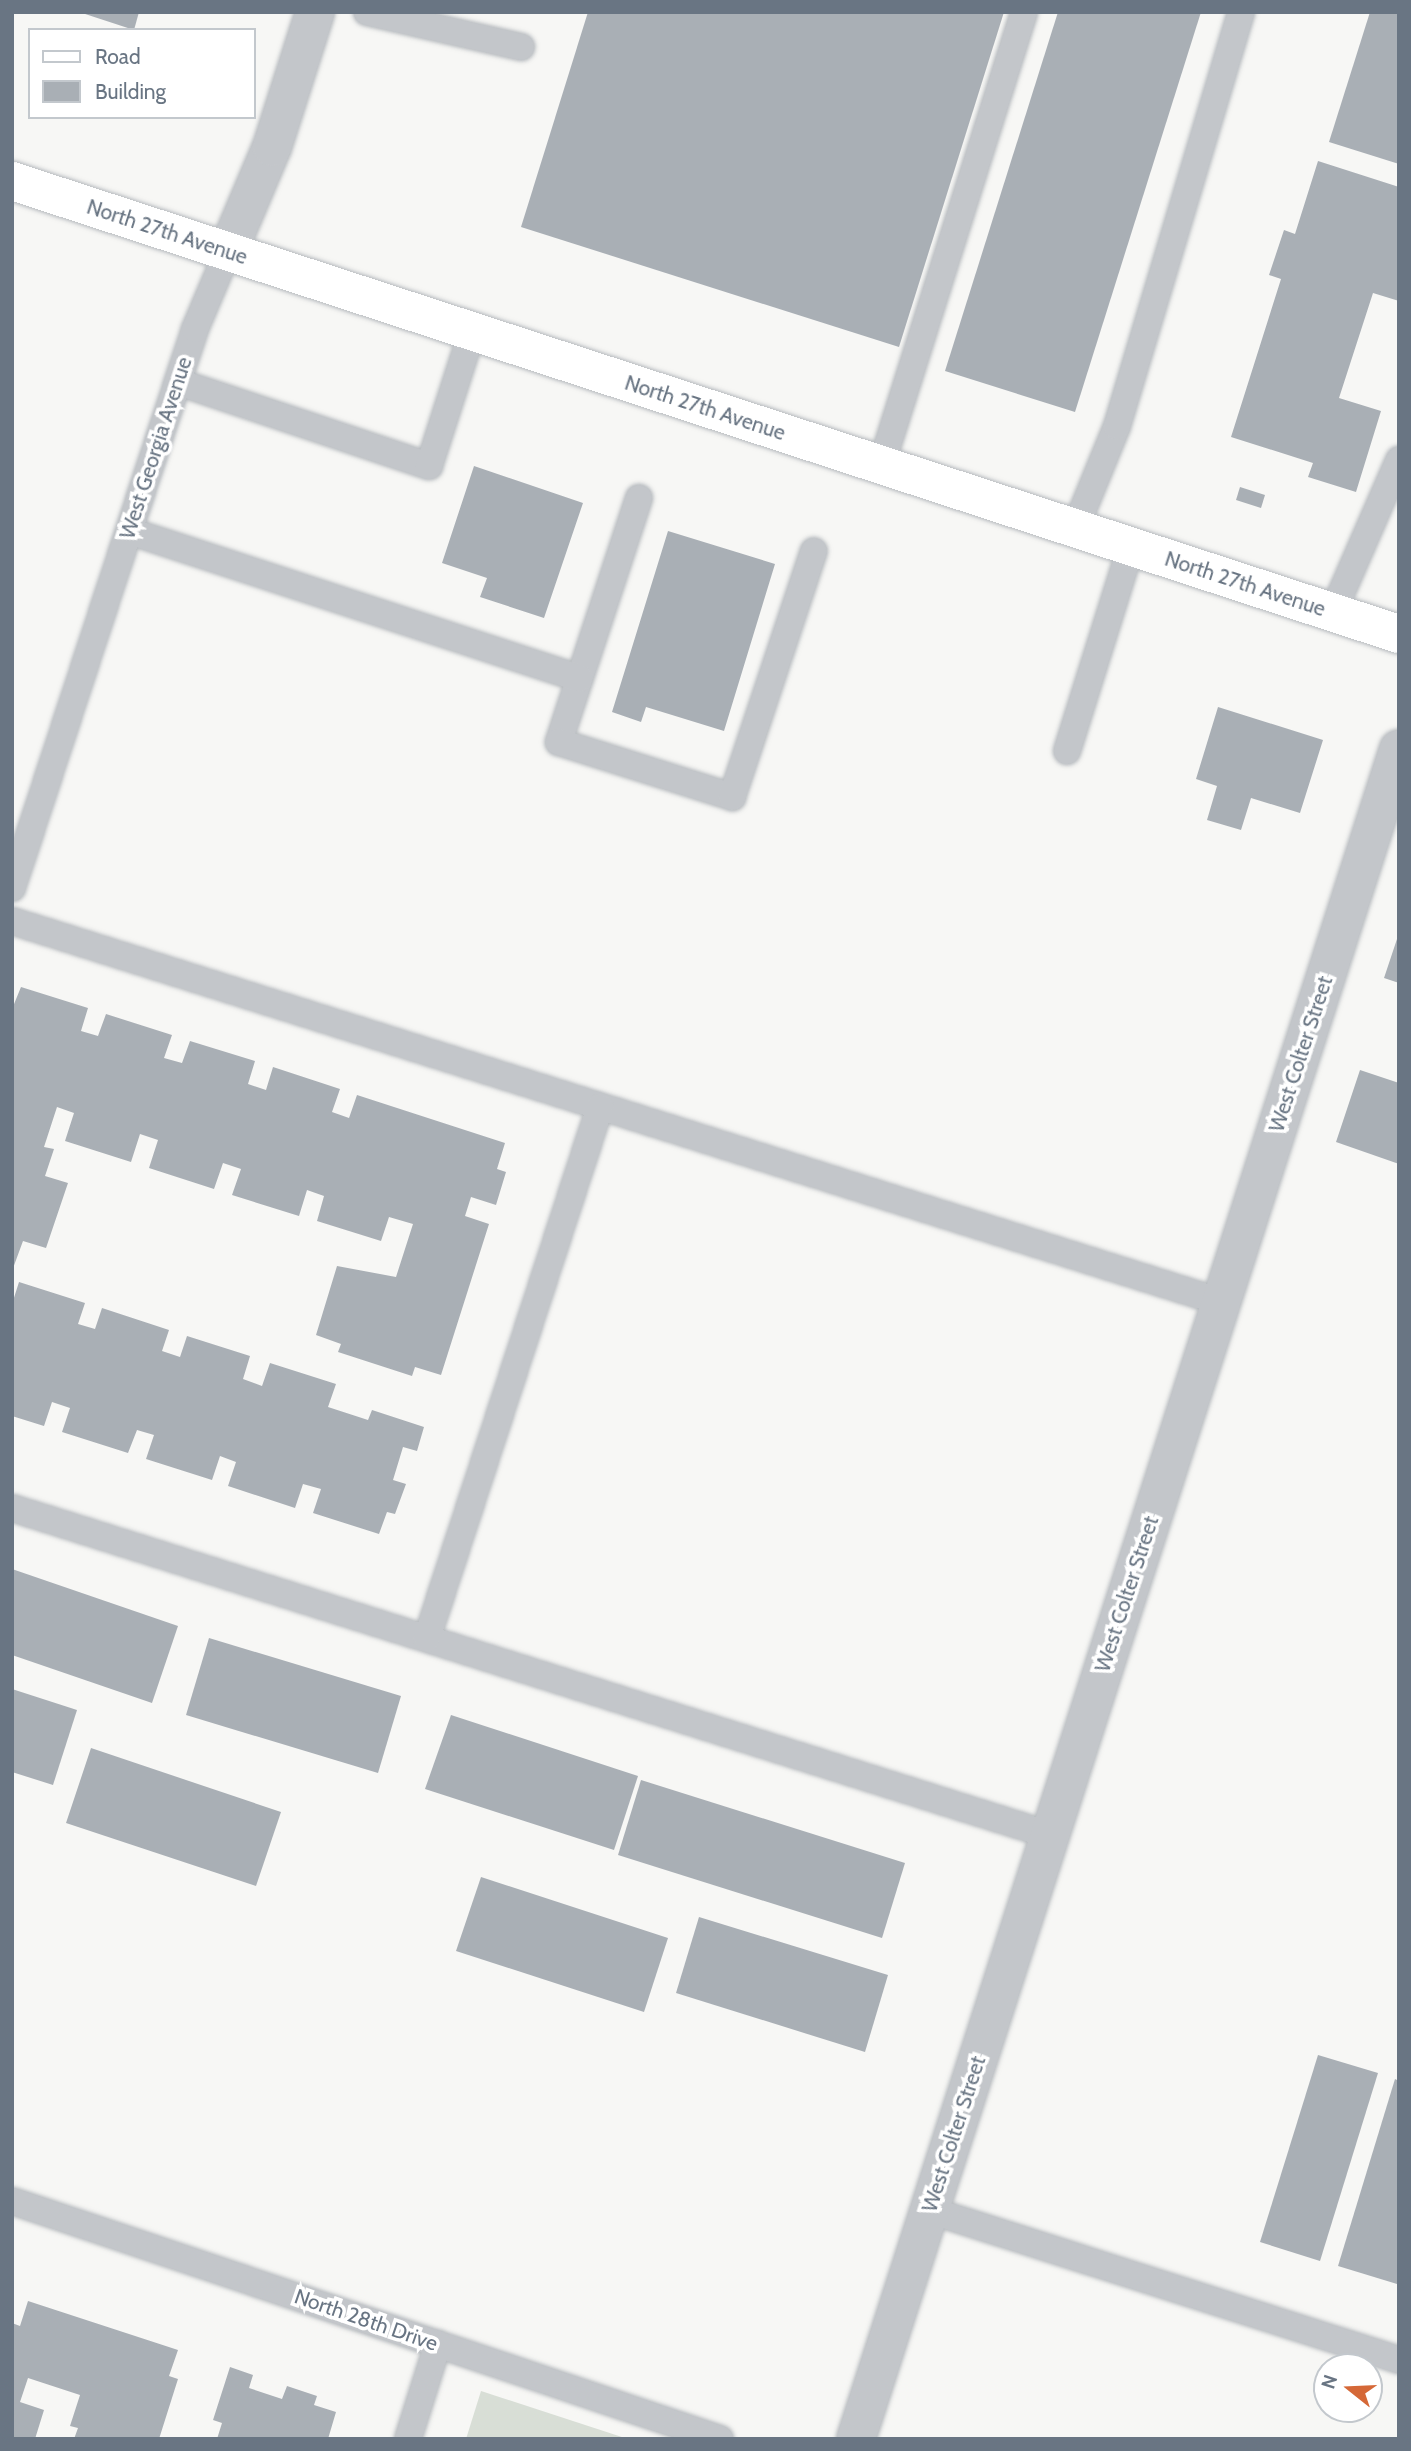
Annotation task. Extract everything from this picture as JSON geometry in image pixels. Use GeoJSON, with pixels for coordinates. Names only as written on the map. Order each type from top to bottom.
{"type":"FeatureCollection","features":[{"type":"Feature","properties":{"kind":"main road","name":"North 27th Avenue"},"geometry":{"type":"LineString","coordinates":[[12,181],[1399,635]]}},
{"type":"Feature","properties":{"kind":"street","name":"West Georgia Avenue"},"geometry":{"type":"LineString","coordinates":[[228,251],[272,147],[315,12]]}},
{"type":"Feature","properties":{"kind":"street","name":"West Colter Street"},"geometry":{"type":"LineString","coordinates":[[856,2439],[1399,749]]}},
{"type":"Feature","properties":{"kind":"lane"},"geometry":{"type":"LineString","coordinates":[[367,12],[521,47]]}},
{"type":"Feature","properties":{"kind":"lane"},"geometry":{"type":"LineString","coordinates":[[881,466],[1024,12]]}},
{"type":"Feature","properties":{"kind":"lane"},"geometry":{"type":"LineString","coordinates":[[1075,529],[1116,426],[1241,12]]}},
{"type":"Feature","properties":{"kind":"lane","name":"West Georgia Avenue"},"geometry":{"type":"LineString","coordinates":[[12,888],[178,382],[228,251]]}},
{"type":"Feature","properties":{"kind":"lane"},"geometry":{"type":"LineString","coordinates":[[178,382],[429,466],[472,332]]}},
{"type":"Feature","properties":{"kind":"lane"},"geometry":{"type":"LineString","coordinates":[[1333,612],[1399,460]]}},
{"type":"Feature","properties":{"kind":"lane"},"geometry":{"type":"LineString","coordinates":[[639,498],[559,743],[732,797],[814,551]]}},
{"type":"Feature","properties":{"kind":"lane"},"geometry":{"type":"LineString","coordinates":[[129,531],[580,678]]}},
{"type":"Feature","properties":{"kind":"lane"},"geometry":{"type":"LineString","coordinates":[[1067,751],[1131,547]]}},
{"type":"Feature","properties":{"kind":"lane"},"geometry":{"type":"LineString","coordinates":[[12,921],[1221,1302]]}},
{"type":"Feature","properties":{"kind":"lane"},"geometry":{"type":"LineString","coordinates":[[427,1638],[600,1107]]}},
{"type":"Feature","properties":{"kind":"lane"},"geometry":{"type":"LineString","coordinates":[[12,1508],[1049,1835]]}},
{"type":"Feature","properties":{"kind":"lane","name":"North 28th Drive"},"geometry":{"type":"LineString","coordinates":[[12,2201],[720,2439]]}},
{"type":"Feature","properties":{"kind":"lane"},"geometry":{"type":"LineString","coordinates":[[929,2210],[1399,2360]]}},
{"type":"Feature","properties":{"kind":"lane"},"geometry":{"type":"LineString","coordinates":[[408,2439],[438,2344]]}},
{"type":"Feature","properties":{"kind":"shaded area"},"geometry":{"type":"Polygon","coordinates":[[[481,2391],[628,2439],[466,2439],[481,2391]]]}},
{"type":"Feature","properties":{"kind":"building"},"geometry":{"type":"Polygon","coordinates":[[[79,12],[139,12],[135,28],[79,12]]]}},
{"type":"Feature","properties":{"kind":"building"},"geometry":{"type":"Polygon","coordinates":[[[588,12],[1004,12],[899,347],[521,227],[588,12]]]}},
{"type":"Feature","properties":{"kind":"building"},"geometry":{"type":"Polygon","coordinates":[[[1058,12],[1201,12],[1075,412],[945,371],[1058,12]]]}},
{"type":"Feature","properties":{"kind":"building"},"geometry":{"type":"Polygon","coordinates":[[[1370,12],[1399,12],[1399,164],[1329,142],[1370,12]]]}},
{"type":"Feature","properties":{"kind":"building"},"geometry":{"type":"Polygon","coordinates":[[[1318,161],[1399,187],[1399,301],[1373,293],[1339,398],[1381,411],[1356,492],[1308,477],[1313,463],[1231,437],[1281,279],[1269,275],[1284,230],[1295,234],[1318,161]]]}},
{"type":"Feature","properties":{"kind":"building"},"geometry":{"type":"Polygon","coordinates":[[[474,466],[583,503],[544,618],[480,597],[487,578],[442,563],[474,466]]]}},
{"type":"Feature","properties":{"kind":"building"},"geometry":{"type":"Polygon","coordinates":[[[1240,487],[1265,495],[1261,508],[1236,500],[1240,487]]]}},
{"type":"Feature","properties":{"kind":"building"},"geometry":{"type":"Polygon","coordinates":[[[668,531],[775,564],[724,731],[646,707],[641,722],[612,712],[668,531]]]}},
{"type":"Feature","properties":{"kind":"building"},"geometry":{"type":"Polygon","coordinates":[[[1218,707],[1323,740],[1300,813],[1251,798],[1241,830],[1207,820],[1217,786],[1196,779],[1218,707]]]}},
{"type":"Feature","properties":{"kind":"building"},"geometry":{"type":"Polygon","coordinates":[[[1399,936],[1399,983],[1384,978],[1399,936]]]}},
{"type":"Feature","properties":{"kind":"building"},"geometry":{"type":"Polygon","coordinates":[[[21,987],[88,1008],[81,1031],[98,1036],[106,1014],[172,1035],[164,1058],[182,1063],[190,1041],[255,1061],[248,1084],[266,1090],[273,1067],[340,1089],[332,1112],[349,1118],[357,1095],[505,1143],[497,1169],[506,1172],[496,1205],[471,1197],[465,1216],[489,1224],[441,1375],[415,1367],[412,1376],[338,1352],[341,1344],[316,1335],[337,1266],[396,1277],[413,1224],[389,1217],[381,1241],[317,1221],[324,1196],[307,1190],[299,1216],[232,1195],[241,1169],[223,1163],[214,1189],[149,1168],[158,1140],[140,1134],[131,1162],[65,1141],[74,1113],[57,1107],[44,1147],[54,1149],[45,1176],[68,1183],[46,1248],[23,1241],[12,1271],[12,1009],[21,987]]]}},
{"type":"Feature","properties":{"kind":"building"},"geometry":{"type":"Polygon","coordinates":[[[1360,1070],[1399,1083],[1399,1164],[1336,1142],[1360,1070]]]}},
{"type":"Feature","properties":{"kind":"building"},"geometry":{"type":"Polygon","coordinates":[[[19,1282],[85,1303],[78,1324],[95,1329],[102,1308],[169,1330],[162,1351],[180,1357],[187,1336],[250,1356],[243,1379],[262,1386],[270,1363],[336,1384],[328,1407],[368,1420],[372,1410],[424,1427],[417,1451],[403,1447],[393,1480],[406,1484],[395,1514],[387,1512],[379,1534],[313,1513],[321,1489],[303,1484],[295,1508],[228,1486],[236,1462],[220,1456],[212,1480],[146,1459],[154,1435],[137,1430],[128,1453],[62,1432],[70,1408],[52,1402],[44,1426],[12,1416],[12,1304],[19,1282]]]}},
{"type":"Feature","properties":{"kind":"building"},"geometry":{"type":"Polygon","coordinates":[[[12,1569],[178,1626],[152,1703],[12,1655],[12,1569]]]}},
{"type":"Feature","properties":{"kind":"building"},"geometry":{"type":"Polygon","coordinates":[[[209,1638],[401,1696],[378,1773],[186,1715],[209,1638]]]}},
{"type":"Feature","properties":{"kind":"building"},"geometry":{"type":"Polygon","coordinates":[[[12,1689],[77,1710],[53,1785],[12,1772],[12,1689]]]}},
{"type":"Feature","properties":{"kind":"building"},"geometry":{"type":"Polygon","coordinates":[[[451,1715],[638,1776],[614,1850],[425,1789],[451,1715]]]}},
{"type":"Feature","properties":{"kind":"building"},"geometry":{"type":"Polygon","coordinates":[[[91,1748],[281,1812],[256,1886],[66,1823],[91,1748]]]}},
{"type":"Feature","properties":{"kind":"building"},"geometry":{"type":"Polygon","coordinates":[[[641,1780],[905,1863],[882,1938],[618,1855],[641,1780]]]}},
{"type":"Feature","properties":{"kind":"building"},"geometry":{"type":"Polygon","coordinates":[[[481,1877],[668,1938],[644,2012],[456,1951],[481,1877]]]}},
{"type":"Feature","properties":{"kind":"building"},"geometry":{"type":"Polygon","coordinates":[[[699,1917],[888,1975],[865,2052],[676,1993],[699,1917]]]}},
{"type":"Feature","properties":{"kind":"building"},"geometry":{"type":"Polygon","coordinates":[[[1318,2055],[1378,2073],[1320,2261],[1260,2242],[1318,2055]]]}},
{"type":"Feature","properties":{"kind":"building"},"geometry":{"type":"Polygon","coordinates":[[[1395,2079],[1399,2081],[1397,2284],[1338,2266],[1395,2079]]]}},
{"type":"Feature","properties":{"kind":"building"},"geometry":{"type":"Polygon","coordinates":[[[28,2301],[178,2350],[169,2376],[178,2379],[159,2439],[74,2439],[78,2428],[70,2426],[80,2395],[28,2378],[20,2402],[44,2410],[35,2439],[12,2439],[12,2323],[20,2326],[28,2301]]]}},
{"type":"Feature","properties":{"kind":"building"},"geometry":{"type":"Polygon","coordinates":[[[230,2367],[253,2375],[249,2388],[282,2399],[287,2386],[317,2396],[314,2405],[336,2412],[328,2439],[217,2439],[222,2423],[213,2420],[230,2367]]]}}]}
